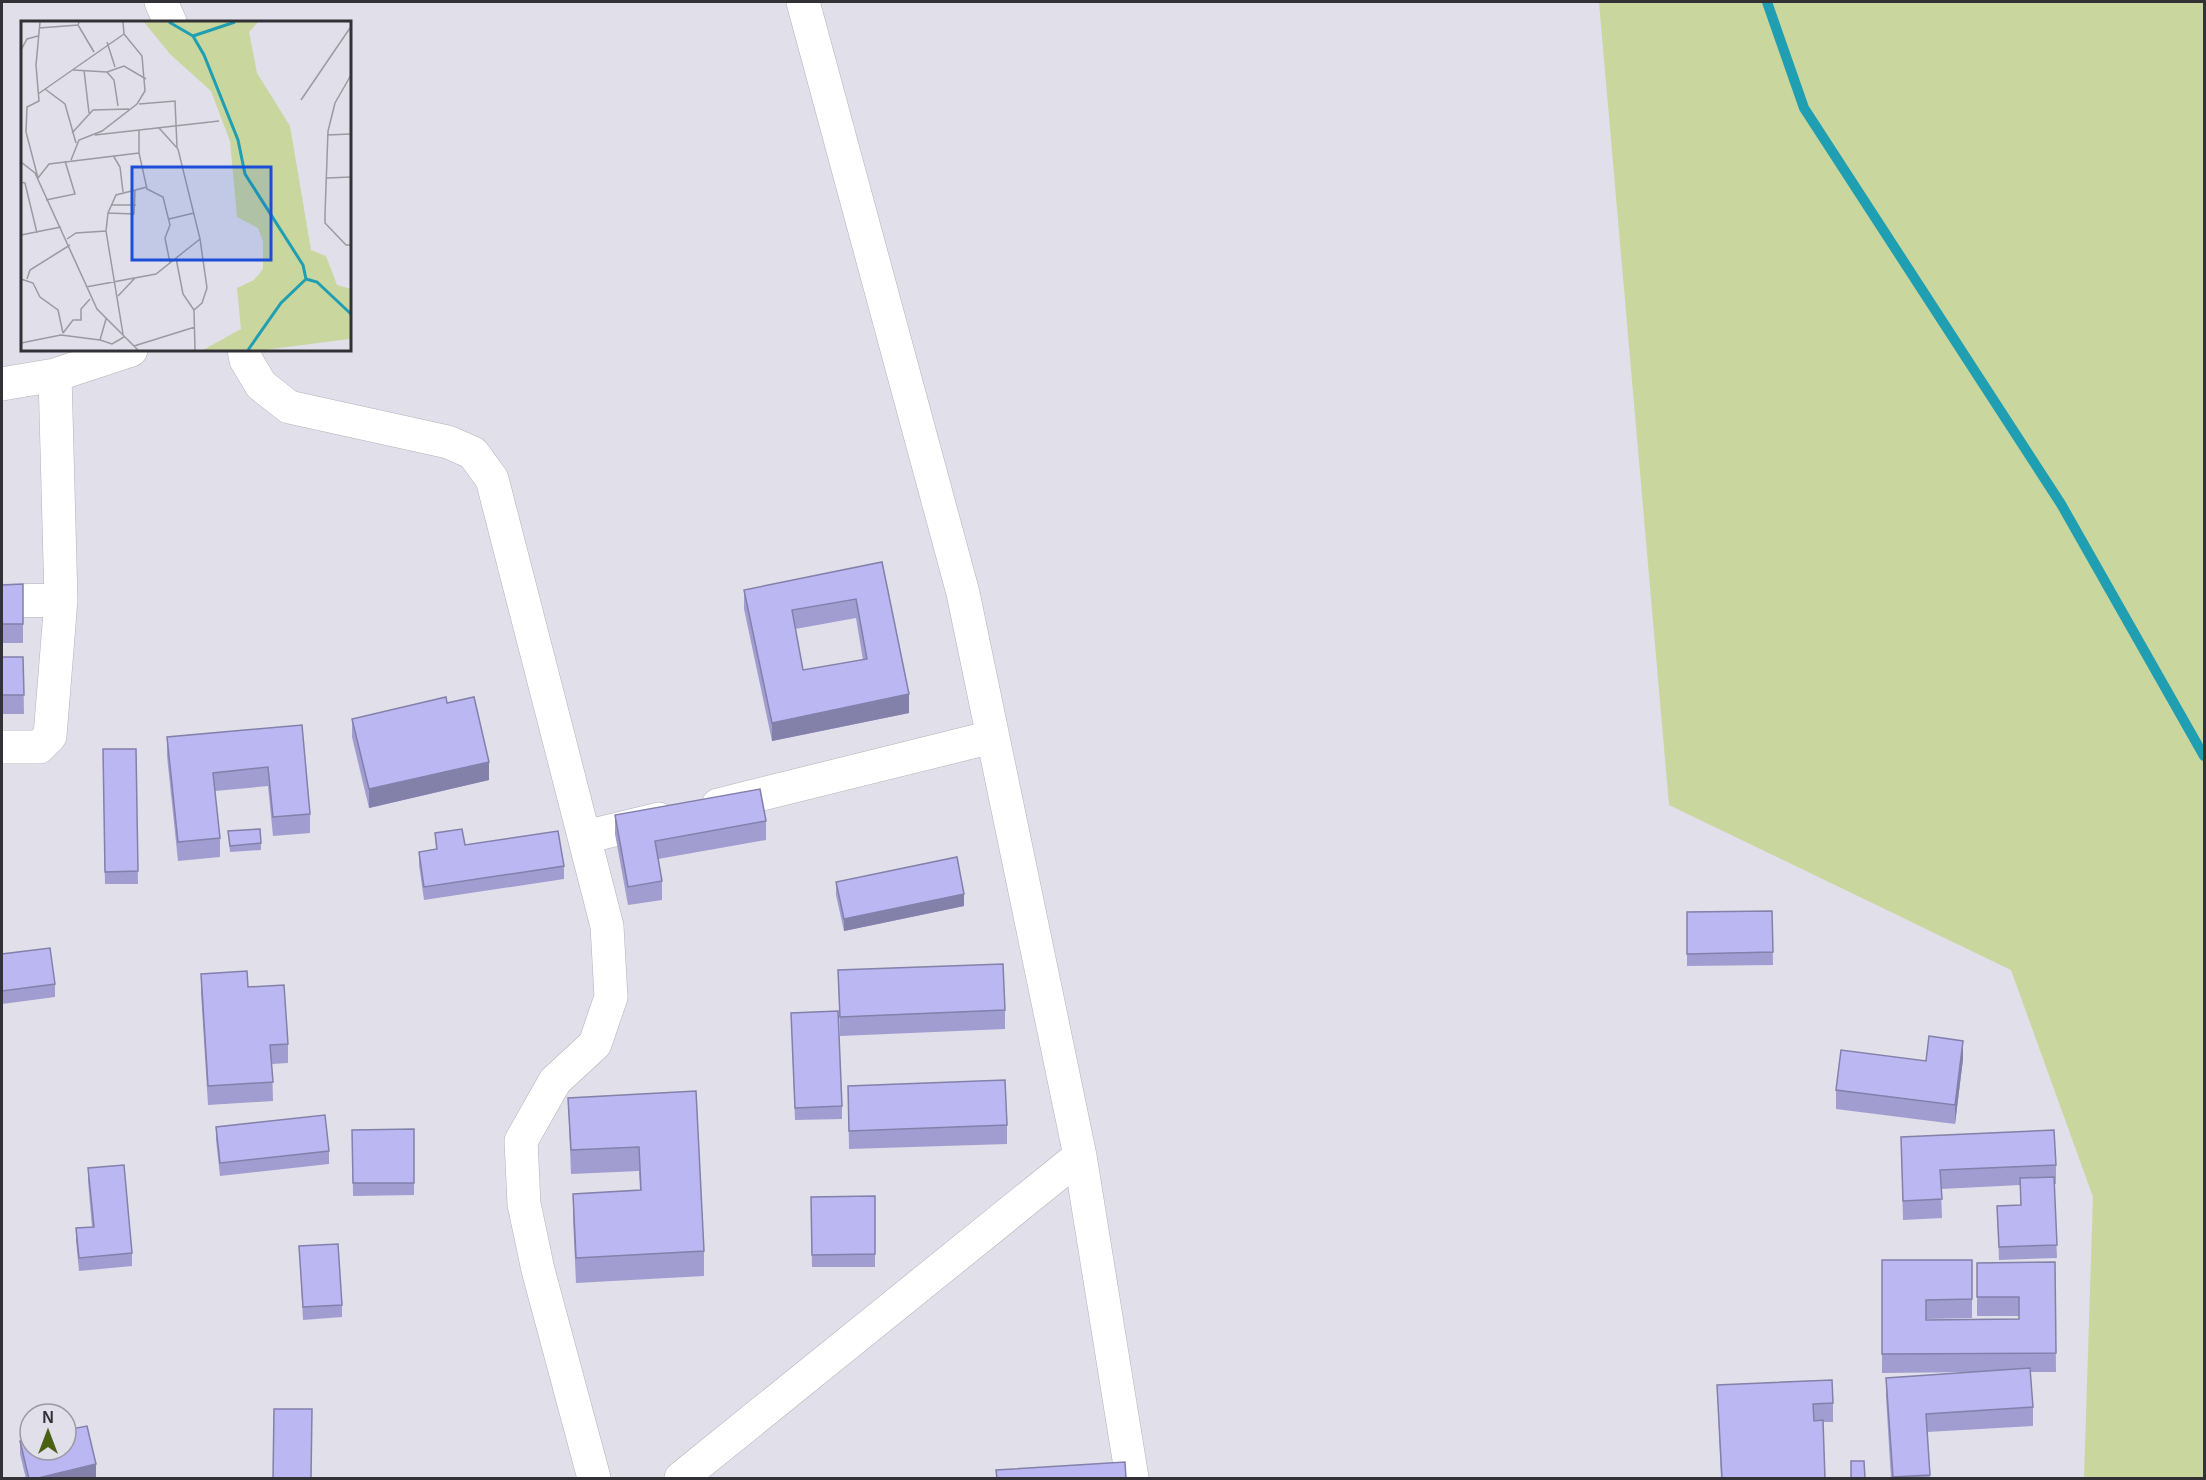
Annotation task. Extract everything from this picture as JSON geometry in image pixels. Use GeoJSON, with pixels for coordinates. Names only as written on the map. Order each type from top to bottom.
{"type":"FeatureCollection","features":[{"type":"Feature","properties":{"kind":"street"},"geometry":{"type":"LineString","coordinates":[[161,2],[170,21]]}},
{"type":"Feature","properties":{"kind":"street"},"geometry":{"type":"LineString","coordinates":[[803,2],[963,593],[1080,1156],[1132,1479]]}},
{"type":"Feature","properties":{"kind":"street"},"geometry":{"type":"LineString","coordinates":[[2,384],[55,375],[128,351]]}},
{"type":"Feature","properties":{"kind":"street"},"geometry":{"type":"LineString","coordinates":[[244,351],[246,360],[261,385],[290,407],[448,442],[473,453],[492,479],[607,926],[611,997],[595,1044],[555,1081],[521,1141],[524,1203],[538,1270],[594,1479]]}},
{"type":"Feature","properties":{"kind":"street"},"geometry":{"type":"LineString","coordinates":[[2,747],[39,747],[50,736],[61,600],[55,375]]}},
{"type":"Feature","properties":{"kind":"street"},"geometry":{"type":"LineString","coordinates":[[2,601],[61,600]]}},
{"type":"Feature","properties":{"kind":"street"},"geometry":{"type":"LineString","coordinates":[[585,837],[992,737]]}},
{"type":"Feature","properties":{"kind":"street"},"geometry":{"type":"LineString","coordinates":[[699,1472],[1080,1156]]}},
{"type":"Feature","properties":{"kind":"green space"},"geometry":{"type":"Polygon","coordinates":[[[1599,2],[2204,2],[2204,1478],[2084,1478],[2093,1197],[2011,970],[1669,805],[1599,2]]]}},
{"type":"Feature","properties":{"kind":"building"},"geometry":{"type":"Polygon","coordinates":[[[882,562],[909,694],[772,723],[744,590],[882,562]],[[856,599],[792,610],[803,670],[867,659],[856,599]]]}},
{"type":"Feature","properties":{"kind":"building"},"geometry":{"type":"Polygon","coordinates":[[[23,584],[23,624],[2,624],[2,585],[23,584]]]}},
{"type":"Feature","properties":{"kind":"building"},"geometry":{"type":"Polygon","coordinates":[[[2,657],[23,657],[24,695],[2,695],[2,657]]]}},
{"type":"Feature","properties":{"kind":"building"},"geometry":{"type":"Polygon","coordinates":[[[446,697],[447,703],[474,697],[489,762],[369,789],[352,719],[446,697]]]}},
{"type":"Feature","properties":{"kind":"building"},"geometry":{"type":"Polygon","coordinates":[[[302,725],[310,814],[273,817],[268,767],[213,773],[220,838],[178,842],[167,737],[302,725]]]}},
{"type":"Feature","properties":{"kind":"building"},"geometry":{"type":"Polygon","coordinates":[[[103,749],[136,749],[138,871],[105,872],[103,749]]]}},
{"type":"Feature","properties":{"kind":"building"},"geometry":{"type":"Polygon","coordinates":[[[760,789],[766,821],[655,841],[662,881],[628,887],[615,815],[760,789]]]}},
{"type":"Feature","properties":{"kind":"building"},"geometry":{"type":"Polygon","coordinates":[[[260,829],[261,843],[230,846],[228,831],[260,829]]]}},
{"type":"Feature","properties":{"kind":"building"},"geometry":{"type":"Polygon","coordinates":[[[462,829],[465,845],[558,831],[564,866],[424,887],[419,852],[437,849],[435,833],[462,829]]]}},
{"type":"Feature","properties":{"kind":"building"},"geometry":{"type":"Polygon","coordinates":[[[957,857],[964,894],[844,919],[836,882],[957,857]]]}},
{"type":"Feature","properties":{"kind":"building"},"geometry":{"type":"Polygon","coordinates":[[[1772,911],[1773,952],[1687,954],[1687,912],[1772,911]]]}},
{"type":"Feature","properties":{"kind":"building"},"geometry":{"type":"Polygon","coordinates":[[[50,948],[55,984],[2,991],[2,954],[50,948]]]}},
{"type":"Feature","properties":{"kind":"building"},"geometry":{"type":"Polygon","coordinates":[[[1003,964],[1005,1010],[840,1017],[838,970],[1003,964]]]}},
{"type":"Feature","properties":{"kind":"building"},"geometry":{"type":"Polygon","coordinates":[[[247,971],[248,987],[284,985],[288,1044],[270,1045],[273,1082],[208,1086],[201,974],[247,971]]]}},
{"type":"Feature","properties":{"kind":"building"},"geometry":{"type":"Polygon","coordinates":[[[838,1011],[842,1106],[795,1108],[791,1013],[838,1011]]]}},
{"type":"Feature","properties":{"kind":"building"},"geometry":{"type":"Polygon","coordinates":[[[1929,1036],[1963,1041],[1955,1105],[1836,1090],[1841,1050],[1926,1061],[1929,1036]]]}},
{"type":"Feature","properties":{"kind":"building"},"geometry":{"type":"Polygon","coordinates":[[[1005,1080],[1007,1125],[849,1131],[848,1086],[1005,1080]]]}},
{"type":"Feature","properties":{"kind":"building"},"geometry":{"type":"Polygon","coordinates":[[[696,1091],[704,1251],[576,1258],[573,1194],[641,1190],[639,1147],[571,1150],[568,1098],[696,1091]]]}},
{"type":"Feature","properties":{"kind":"building"},"geometry":{"type":"Polygon","coordinates":[[[325,1115],[329,1151],[220,1163],[216,1127],[325,1115]]]}},
{"type":"Feature","properties":{"kind":"building"},"geometry":{"type":"Polygon","coordinates":[[[414,1129],[414,1183],[353,1183],[352,1130],[414,1129]]]}},
{"type":"Feature","properties":{"kind":"building"},"geometry":{"type":"Polygon","coordinates":[[[2054,1130],[2056,1165],[1940,1170],[1942,1199],[1903,1201],[1901,1137],[2054,1130]]]}},
{"type":"Feature","properties":{"kind":"building"},"geometry":{"type":"Polygon","coordinates":[[[124,1165],[132,1253],[79,1258],[76,1228],[94,1227],[88,1168],[124,1165]]]}},
{"type":"Feature","properties":{"kind":"building"},"geometry":{"type":"Polygon","coordinates":[[[2054,1177],[2057,1245],[1999,1247],[1997,1206],[2021,1205],[2020,1178],[2054,1177]]]}},
{"type":"Feature","properties":{"kind":"building"},"geometry":{"type":"Polygon","coordinates":[[[875,1196],[875,1254],[812,1255],[811,1197],[875,1196]]]}},
{"type":"Feature","properties":{"kind":"building"},"geometry":{"type":"Polygon","coordinates":[[[338,1244],[342,1305],[303,1307],[299,1246],[338,1244]]]}},
{"type":"Feature","properties":{"kind":"building"},"geometry":{"type":"Polygon","coordinates":[[[1882,1260],[1972,1260],[1972,1299],[1926,1300],[1926,1320],[2019,1319],[2019,1297],[1977,1297],[1977,1263],[2055,1262],[2056,1353],[1882,1354],[1882,1260]]]}},
{"type":"Feature","properties":{"kind":"building"},"geometry":{"type":"Polygon","coordinates":[[[2030,1368],[2033,1407],[1926,1414],[1930,1475],[1893,1477],[1886,1378],[2030,1368]]]}},
{"type":"Feature","properties":{"kind":"building"},"geometry":{"type":"Polygon","coordinates":[[[1832,1380],[1833,1403],[1813,1404],[1814,1421],[1823,1420],[1825,1479],[1722,1479],[1717,1385],[1832,1380]]]}},
{"type":"Feature","properties":{"kind":"building"},"geometry":{"type":"Polygon","coordinates":[[[274,1409],[312,1409],[311,1479],[273,1479],[274,1409]]]}},
{"type":"Feature","properties":{"kind":"building"},"geometry":{"type":"Polygon","coordinates":[[[87,1426],[96,1464],[29,1479],[25,1462],[78,1462],[78,1428],[87,1426]]]}},
{"type":"Feature","properties":{"kind":"building"},"geometry":{"type":"Polygon","coordinates":[[[1851,1461],[1864,1461],[1865,1479],[1851,1479],[1851,1461]]]}},
{"type":"Feature","properties":{"kind":"building"},"geometry":{"type":"Polygon","coordinates":[[[1125,1462],[1126,1479],[997,1479],[996,1470],[1125,1462]]]}},
{"type":"Feature","properties":{"kind":"waterway"},"geometry":{"type":"LineString","coordinates":[[1767,2],[1804,108],[2061,504],[2204,756]]}}]}
